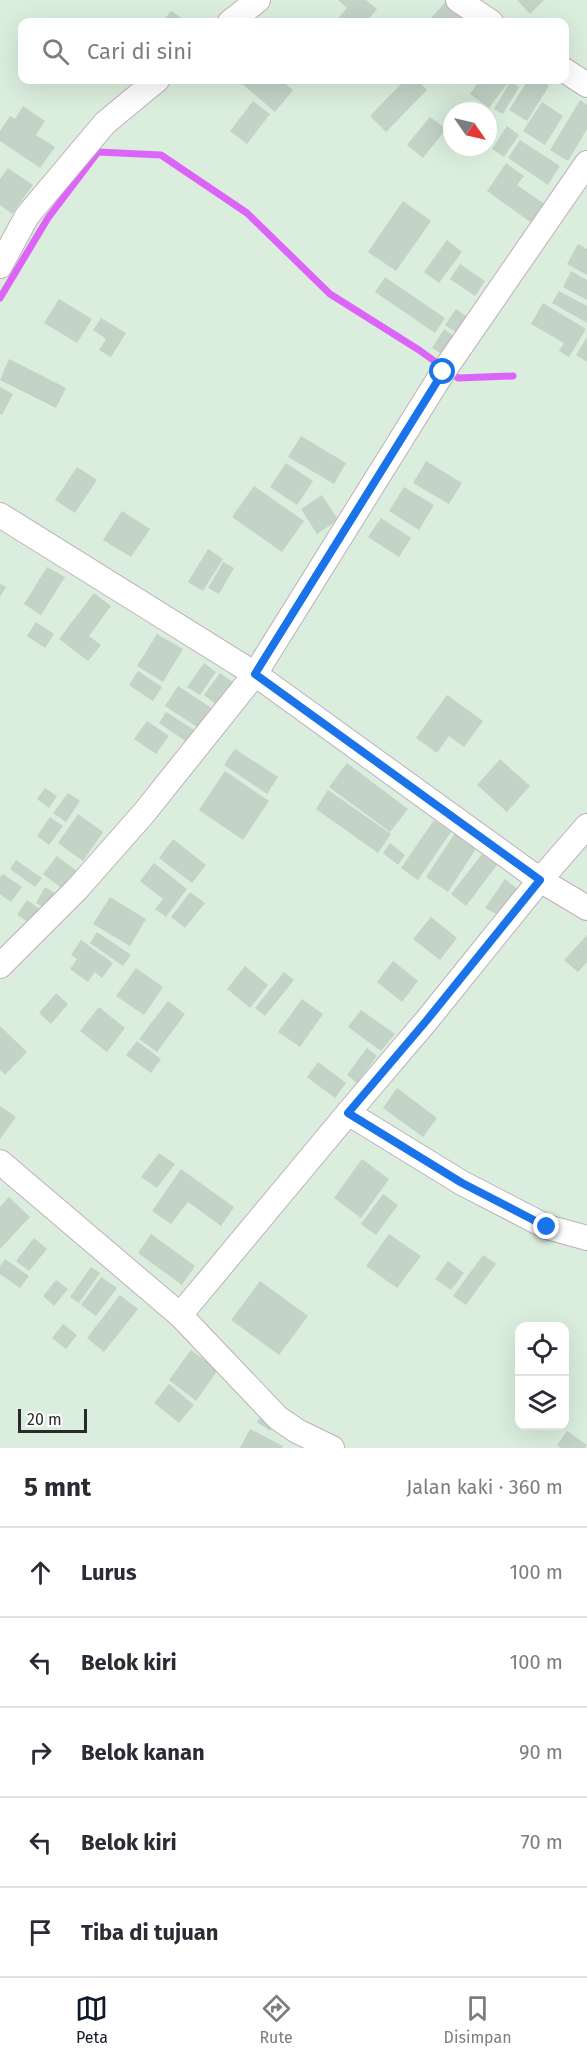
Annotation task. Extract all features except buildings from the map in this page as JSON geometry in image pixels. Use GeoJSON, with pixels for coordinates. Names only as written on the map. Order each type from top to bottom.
{"type":"FeatureCollection","features":[{"type":"Feature","properties":{"kind":"street"},"geometry":{"type":"LineString","coordinates":[[235,18],[258,0]]}},
{"type":"Feature","properties":{"kind":"street"},"geometry":{"type":"LineString","coordinates":[[458,0],[484,18]]}},
{"type":"Feature","properties":{"kind":"street"},"geometry":{"type":"LineString","coordinates":[[569,73],[587,85]]}},
{"type":"Feature","properties":{"kind":"street"},"geometry":{"type":"LineString","coordinates":[[0,266],[27,216],[105,123],[152,84]]}},
{"type":"Feature","properties":{"kind":"street"},"geometry":{"type":"LineString","coordinates":[[1,963],[77,889],[144,813],[255,674],[446,368],[587,163]]}},
{"type":"Feature","properties":{"kind":"street"},"geometry":{"type":"LineString","coordinates":[[0,514],[255,674],[540,880],[587,908]]}},
{"type":"Feature","properties":{"kind":"street"},"geometry":{"type":"LineString","coordinates":[[180,1315],[587,826]]}},
{"type":"Feature","properties":{"kind":"street"},"geometry":{"type":"LineString","coordinates":[[348,1113],[462,1183],[547,1227],[587,1238]]}},
{"type":"Feature","properties":{"kind":"street"},"geometry":{"type":"LineString","coordinates":[[0,1162],[180,1315],[278,1418],[297,1431],[332,1448]]}},
{"type":"Feature","properties":{"kind":"waterway"},"geometry":{"type":"LineString","coordinates":[[0,298],[48,218],[98,152],[161,155],[247,213],[330,294],[419,350],[458,378],[513,376]]}},
{"type":"Feature","properties":{"kind":"route"},"geometry":{"type":"LineString","coordinates":[[443,372],[255,674],[540,880],[427,1020],[348,1113],[462,1183],[547,1227]]}}]}
